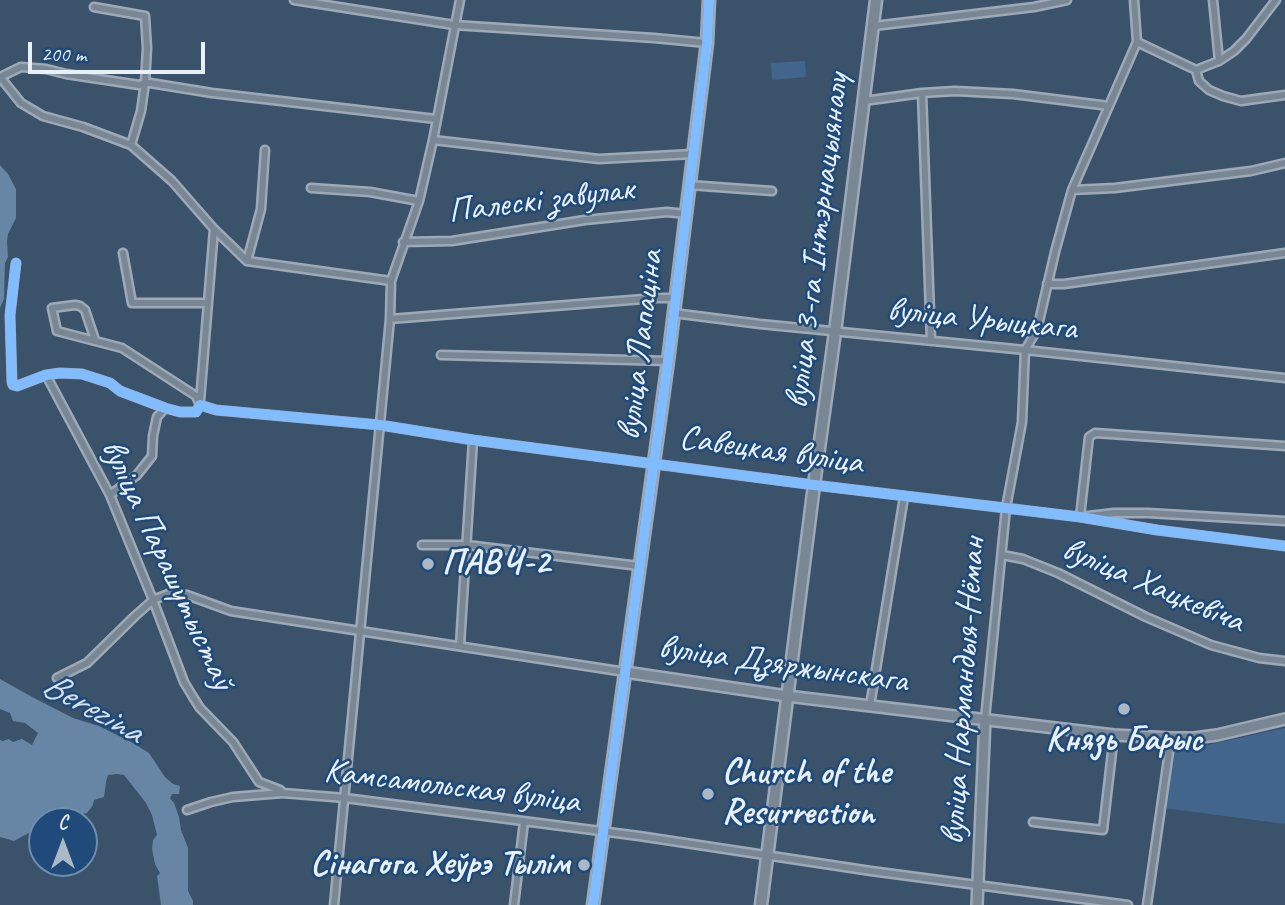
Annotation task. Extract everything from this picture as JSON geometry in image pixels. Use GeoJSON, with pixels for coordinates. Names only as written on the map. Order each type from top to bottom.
{"type":"FeatureCollection","features":[{"type":"Feature","properties":{"kind":"main road","name":"вуліца Лапаціна"},"geometry":{"type":"LineString","coordinates":[[593,905],[668,361],[707,43],[709,0]]}},
{"type":"Feature","properties":{"kind":"main road","name":"вуліца 3-га Інтэрнацыяналу"},"geometry":{"type":"LineString","coordinates":[[761,905],[876,0]]}},
{"type":"Feature","properties":{"kind":"street"},"geometry":{"type":"LineString","coordinates":[[295,0],[454,25],[707,43]]}},
{"type":"Feature","properties":{"kind":"street"},"geometry":{"type":"LineString","coordinates":[[334,905],[390,319],[391,281],[419,201],[460,0]]}},
{"type":"Feature","properties":{"kind":"street"},"geometry":{"type":"LineString","coordinates":[[874,26],[1067,0]]}},
{"type":"Feature","properties":{"kind":"street","name":"вуліца Нармандыя-Нёман"},"geometry":{"type":"LineString","coordinates":[[977,905],[985,719],[1006,508],[1022,422],[1025,350],[1037,330],[1072,190],[1137,42],[1134,0]]}},
{"type":"Feature","properties":{"kind":"street"},"geometry":{"type":"LineString","coordinates":[[1213,0],[1219,61]]}},
{"type":"Feature","properties":{"kind":"street"},"geometry":{"type":"LineString","coordinates":[[1137,42],[1196,70],[1219,61],[1234,51],[1276,0]]}},
{"type":"Feature","properties":{"kind":"street"},"geometry":{"type":"LineString","coordinates":[[94,7],[145,16],[145,83],[141,111],[131,145]]}},
{"type":"Feature","properties":{"kind":"street"},"geometry":{"type":"LineString","coordinates":[[391,281],[247,261],[214,229],[172,181],[131,145],[43,116],[20,103],[0,77],[21,67],[46,69],[139,85],[145,83],[436,119]]}},
{"type":"Feature","properties":{"kind":"street"},"geometry":{"type":"LineString","coordinates":[[1196,70],[1199,81],[1209,90],[1223,96],[1241,101],[1285,95]]}},
{"type":"Feature","properties":{"kind":"street"},"geometry":{"type":"LineString","coordinates":[[864,101],[955,91],[1013,94],[1109,106]]}},
{"type":"Feature","properties":{"kind":"street"},"geometry":{"type":"LineString","coordinates":[[922,93],[931,341]]}},
{"type":"Feature","properties":{"kind":"street"},"geometry":{"type":"LineString","coordinates":[[433,140],[599,159],[693,155]]}},
{"type":"Feature","properties":{"kind":"street"},"geometry":{"type":"LineString","coordinates":[[247,261],[261,209],[265,150]]}},
{"type":"Feature","properties":{"kind":"street"},"geometry":{"type":"LineString","coordinates":[[1072,190],[1115,188],[1251,171],[1285,163]]}},
{"type":"Feature","properties":{"kind":"street"},"geometry":{"type":"LineString","coordinates":[[690,185],[772,191]]}},
{"type":"Feature","properties":{"kind":"street"},"geometry":{"type":"LineString","coordinates":[[311,188],[370,192],[419,201]]}},
{"type":"Feature","properties":{"kind":"street","name":"Палескі завулак"},"geometry":{"type":"LineString","coordinates":[[403,242],[452,241],[585,220],[667,212],[685,214]]}},
{"type":"Feature","properties":{"kind":"street"},"geometry":{"type":"LineString","coordinates":[[200,405],[214,229]]}},
{"type":"Feature","properties":{"kind":"street"},"geometry":{"type":"LineString","coordinates":[[123,253],[132,303],[207,303]]}},
{"type":"Feature","properties":{"kind":"street"},"geometry":{"type":"LineString","coordinates":[[1047,285],[1285,253]]}},
{"type":"Feature","properties":{"kind":"street","name":"Савецкая вуліца"},"geometry":{"type":"LineString","coordinates":[[16,262],[10,315],[13,386],[46,375],[82,374],[110,383],[120,391],[180,412],[196,412],[200,405],[216,410],[380,425],[473,440],[904,497],[1080,517],[1285,547]]}},
{"type":"Feature","properties":{"kind":"street"},"geometry":{"type":"LineString","coordinates":[[390,319],[675,298]]}},
{"type":"Feature","properties":{"kind":"street"},"geometry":{"type":"LineString","coordinates":[[94,340],[85,310],[80,306],[51,308],[57,331],[122,348],[196,396],[200,405]]}},
{"type":"Feature","properties":{"kind":"street","name":"вуліца Урыцкага"},"geometry":{"type":"LineString","coordinates":[[673,313],[1285,378]]}},
{"type":"Feature","properties":{"kind":"street"},"geometry":{"type":"LineString","coordinates":[[441,355],[668,361]]}},
{"type":"Feature","properties":{"kind":"street","name":"вуліца Парашутыстаў"},"geometry":{"type":"LineString","coordinates":[[46,375],[110,495],[184,682],[200,708],[233,742],[259,782],[283,793]]}},
{"type":"Feature","properties":{"kind":"street"},"geometry":{"type":"LineString","coordinates":[[110,495],[136,475],[152,456],[157,417],[165,408]]}},
{"type":"Feature","properties":{"kind":"street"},"geometry":{"type":"LineString","coordinates":[[1285,446],[1095,433],[1089,437],[1080,517],[1148,513],[1285,521]]}},
{"type":"Feature","properties":{"kind":"street"},"geometry":{"type":"LineString","coordinates":[[460,645],[473,440]]}},
{"type":"Feature","properties":{"kind":"street"},"geometry":{"type":"LineString","coordinates":[[870,706],[904,497]]}},
{"type":"Feature","properties":{"kind":"street"},"geometry":{"type":"LineString","coordinates":[[422,545],[467,545],[639,566]]}},
{"type":"Feature","properties":{"kind":"street","name":"вуліца Хацкевіча"},"geometry":{"type":"LineString","coordinates":[[1002,555],[1023,559],[1058,573],[1146,617],[1211,645],[1259,658],[1285,661]]}},
{"type":"Feature","properties":{"kind":"street","name":"вуліца Дзяржынскага"},"geometry":{"type":"LineString","coordinates":[[153,600],[171,593],[187,595],[231,611],[625,672],[787,696],[1114,735],[1171,738],[1217,735],[1285,719]]}},
{"type":"Feature","properties":{"kind":"street"},"geometry":{"type":"LineString","coordinates":[[57,678],[87,663],[153,600]]}},
{"type":"Feature","properties":{"kind":"street"},"geometry":{"type":"LineString","coordinates":[[1033,822],[1102,830],[1114,735]]}},
{"type":"Feature","properties":{"kind":"street"},"geometry":{"type":"LineString","coordinates":[[1147,905],[1171,738]]}},
{"type":"Feature","properties":{"kind":"street","name":"Камсамольская вуліца"},"geometry":{"type":"LineString","coordinates":[[187,810],[233,797],[283,793],[345,798],[1128,905]]}},
{"type":"Feature","properties":{"kind":"street"},"geometry":{"type":"LineString","coordinates":[[514,905],[524,821]]}},
{"type":"Feature","properties":{"kind":"street"},"geometry":{"type":"LineString","coordinates":[[1057,905],[1058,895]]}},
{"type":"Feature","properties":{"kind":"shaded area"},"geometry":{"type":"Polygon","coordinates":[[[805,61],[806,77],[772,80],[771,63],[805,61]]]}},
{"type":"Feature","properties":{"kind":"shaded area"},"geometry":{"type":"Polygon","coordinates":[[[0,165],[16,189],[16,218],[8,234],[4,299],[0,308],[0,165]]]}},
{"type":"Feature","properties":{"kind":"shaded area"},"geometry":{"type":"Polygon","coordinates":[[[0,679],[73,718],[99,726],[149,753],[165,777],[180,786],[179,794],[172,794],[170,798],[188,848],[188,891],[193,905],[161,905],[157,876],[160,873],[152,849],[157,835],[152,815],[124,775],[108,775],[104,797],[94,800],[92,807],[28,807],[28,833],[14,841],[0,837],[0,740],[9,739],[13,742],[22,739],[32,745],[38,733],[25,723],[13,721],[10,713],[0,709],[0,679]]]}},
{"type":"Feature","properties":{"kind":"shaded area"},"geometry":{"type":"Polygon","coordinates":[[[1285,728],[1285,824],[1164,808],[1171,753],[1285,728]]]}},
{"type":"Feature","properties":{"kind":"cycle path"},"geometry":{"type":"LineString","coordinates":[[593,905],[668,361],[707,43],[709,0]]}},
{"type":"Feature","properties":{"kind":"cycle path"},"geometry":{"type":"LineString","coordinates":[[16,263],[10,315],[12,382],[17,386],[46,375],[82,374],[110,383],[120,391],[180,412],[196,412],[200,405],[216,410],[380,425],[473,440],[1080,517],[1285,546]]}},
{"type":"Feature","properties":{"kind":"place","name":"ПАВЧ-2"},"geometry":{"type":"Point","coordinates":[428,564]}},
{"type":"Feature","properties":{"kind":"place","name":"Князь Барыс"},"geometry":{"type":"Point","coordinates":[1124,709]}},
{"type":"Feature","properties":{"kind":"place","name":"Church of the Resurrection"},"geometry":{"type":"Point","coordinates":[708,794]}},
{"type":"Feature","properties":{"kind":"place","name":"Сінагога Хеўрэ Тылім"},"geometry":{"type":"Point","coordinates":[584,865]}},
{"type":"Feature","properties":{"kind":"water label","name":"Berezina"},"geometry":{"type":"Point","coordinates":[92,709]}}]}
